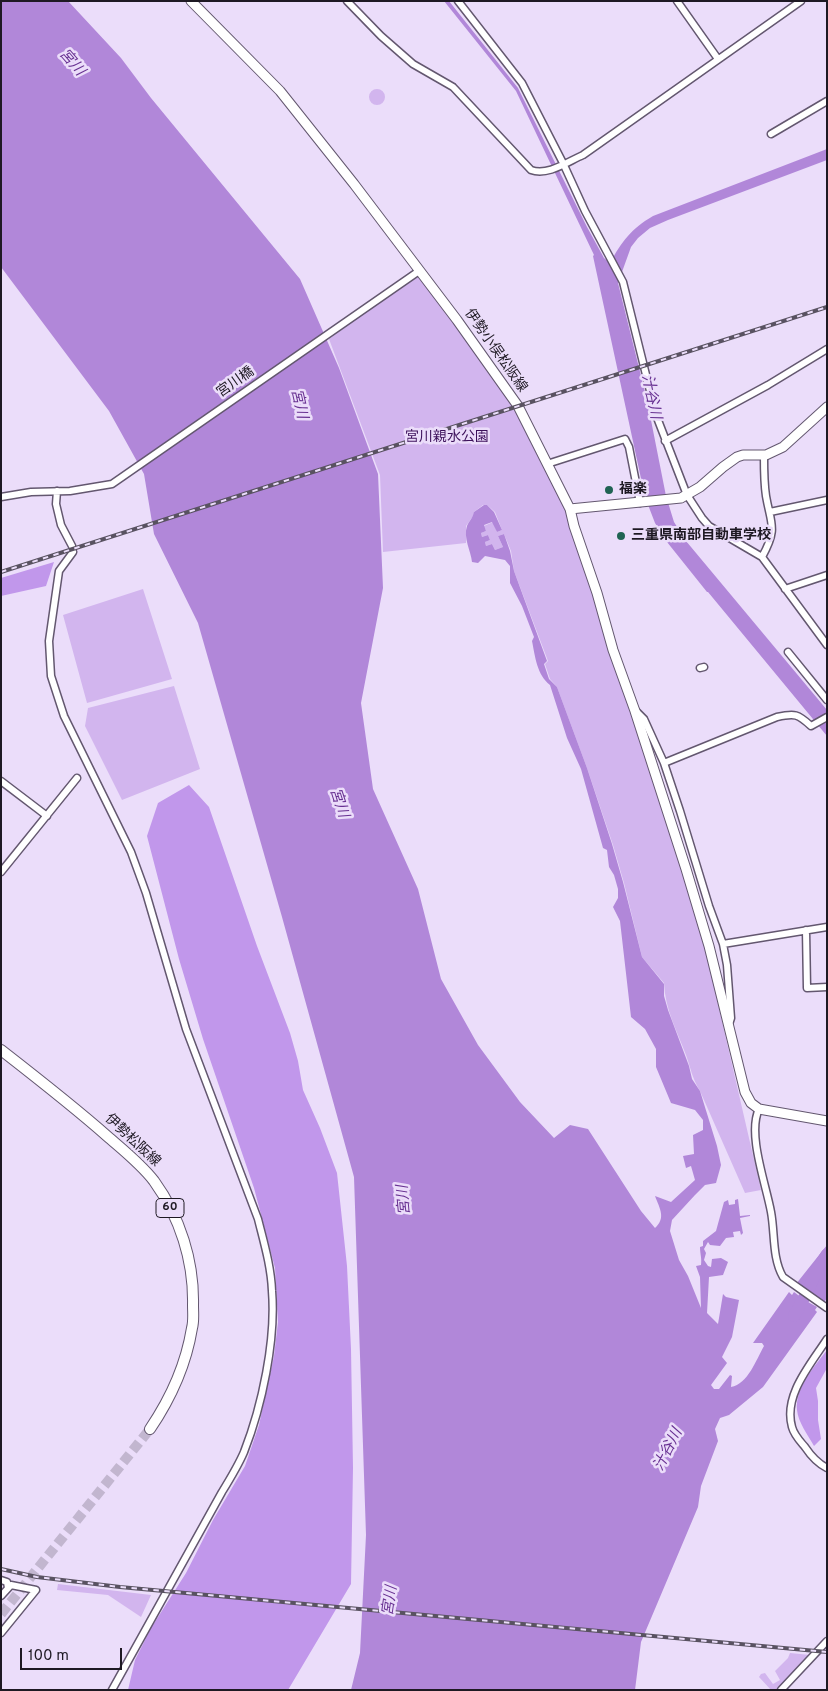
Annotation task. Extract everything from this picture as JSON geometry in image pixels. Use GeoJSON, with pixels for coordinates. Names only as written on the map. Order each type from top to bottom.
{"type":"FeatureCollection","features":[{"type":"Feature","properties":{"kind":"main road","name":"伊勢小俣松阪線"},"geometry":{"type":"LineString","coordinates":[[192,1],[280,91],[354,184],[457,320],[513,399],[547,464],[570,510],[613,650],[635,711],[704,929],[745,1092],[751,1103],[758,1109]]}},
{"type":"Feature","properties":{"kind":"main road"},"geometry":{"type":"LineString","coordinates":[[570,510],[672,500],[687,495],[737,457],[771,454],[782,447],[827,407]]}},
{"type":"Feature","properties":{"kind":"main road","name":"伊勢松阪線"},"geometry":{"type":"LineString","coordinates":[[1,1050],[95,1126],[153,1179],[164,1196],[183,1236],[192,1279],[193,1327],[178,1378],[166,1404],[150,1429]]}},
{"type":"Feature","properties":{"kind":"main road"},"geometry":{"type":"LineString","coordinates":[[758,1109],[827,1121]]}},
{"type":"Feature","properties":{"kind":"street"},"geometry":{"type":"LineString","coordinates":[[347,1],[381,36],[413,64],[453,87],[531,170],[535,171],[549,170],[583,155],[801,1]]}},
{"type":"Feature","properties":{"kind":"street"},"geometry":{"type":"LineString","coordinates":[[458,1],[522,83],[585,211],[623,282],[656,415],[687,495],[709,526],[762,557],[827,645]]}},
{"type":"Feature","properties":{"kind":"street"},"geometry":{"type":"LineString","coordinates":[[677,1],[718,59]]}},
{"type":"Feature","properties":{"kind":"street"},"geometry":{"type":"LineString","coordinates":[[771,134],[827,101]]}},
{"type":"Feature","properties":{"kind":"street","name":"宮川橋"},"geometry":{"type":"LineString","coordinates":[[1,497],[31,492],[70,491],[112,484],[419,270]]}},
{"type":"Feature","properties":{"kind":"street"},"geometry":{"type":"LineString","coordinates":[[665,441],[768,385],[827,349]]}},
{"type":"Feature","properties":{"kind":"street"},"geometry":{"type":"LineString","coordinates":[[547,464],[625,439],[629,447],[641,503]]}},
{"type":"Feature","properties":{"kind":"street"},"geometry":{"type":"LineString","coordinates":[[762,557],[771,541],[772,528],[766,496],[764,456]]}},
{"type":"Feature","properties":{"kind":"street"},"geometry":{"type":"LineString","coordinates":[[57,491],[56,504],[61,524],[73,549],[59,572],[49,641],[51,676],[64,716],[131,852],[146,892],[186,1029],[258,1219],[267,1252],[272,1292],[271,1338],[261,1396],[244,1452],[112,1690]]}},
{"type":"Feature","properties":{"kind":"street"},"geometry":{"type":"LineString","coordinates":[[770,512],[827,500]]}},
{"type":"Feature","properties":{"kind":"street"},"geometry":{"type":"LineString","coordinates":[[785,589],[827,575]]}},
{"type":"Feature","properties":{"kind":"street"},"geometry":{"type":"LineString","coordinates":[[788,652],[827,700]]}},
{"type":"Feature","properties":{"kind":"street"},"geometry":{"type":"LineString","coordinates":[[635,711],[644,719],[664,763],[709,906],[723,944],[728,964],[731,1018],[728,1026]]}},
{"type":"Feature","properties":{"kind":"street"},"geometry":{"type":"LineString","coordinates":[[664,763],[777,717],[793,713],[811,726],[827,717]]}},
{"type":"Feature","properties":{"kind":"street"},"geometry":{"type":"LineString","coordinates":[[1,872],[77,778]]}},
{"type":"Feature","properties":{"kind":"street"},"geometry":{"type":"LineString","coordinates":[[1,781],[47,816]]}},
{"type":"Feature","properties":{"kind":"street"},"geometry":{"type":"LineString","coordinates":[[723,944],[827,927]]}},
{"type":"Feature","properties":{"kind":"street"},"geometry":{"type":"LineString","coordinates":[[806,930],[807,988],[827,988]]}},
{"type":"Feature","properties":{"kind":"street"},"geometry":{"type":"LineString","coordinates":[[758,1109],[754,1118],[758,1152],[771,1213],[777,1264],[782,1277],[825,1307]]}},
{"type":"Feature","properties":{"kind":"street"},"geometry":{"type":"LineString","coordinates":[[827,1339],[802,1377],[792,1404],[791,1418],[792,1428],[796,1436],[815,1461],[827,1468]]}},
{"type":"Feature","properties":{"kind":"street"},"geometry":{"type":"LineString","coordinates":[[1,1580],[7,1582],[8,1588]]}},
{"type":"Feature","properties":{"kind":"street"},"geometry":{"type":"LineString","coordinates":[[1,1596],[11,1585],[36,1590],[1,1633]]}},
{"type":"Feature","properties":{"kind":"street"},"geometry":{"type":"LineString","coordinates":[[781,1690],[827,1641]]}},
{"type":"Feature","properties":{"kind":"green space"},"geometry":{"type":"Polygon","coordinates":[[[377,89],[385,97],[377,105],[369,97],[377,89]]]}},
{"type":"Feature","properties":{"kind":"green space","name":"宮川親水公園"},"geometry":{"type":"Polygon","coordinates":[[[420,272],[518,406],[547,464],[572,528],[635,711],[704,943],[761,1190],[745,1193],[693,1078],[669,1011],[664,983],[642,957],[613,845],[557,687],[550,679],[545,664],[548,661],[514,571],[511,551],[504,534],[498,536],[503,547],[495,550],[492,544],[486,546],[485,542],[490,540],[488,535],[482,537],[481,533],[486,531],[484,526],[493,522],[497,532],[502,530],[495,512],[487,505],[483,505],[474,512],[466,526],[466,543],[383,552],[380,475],[329,339],[420,272]]]}},
{"type":"Feature","properties":{"kind":"green space"},"geometry":{"type":"Polygon","coordinates":[[[143,589],[172,679],[87,703],[63,615],[143,589]]]}},
{"type":"Feature","properties":{"kind":"green space"},"geometry":{"type":"Polygon","coordinates":[[[174,686],[200,769],[122,800],[85,726],[88,708],[174,686]]]}},
{"type":"Feature","properties":{"kind":"green space"},"geometry":{"type":"Polygon","coordinates":[[[58,1584],[151,1595],[141,1617],[108,1595],[57,1590],[58,1584]]]}},
{"type":"Feature","properties":{"kind":"green space"},"geometry":{"type":"Polygon","coordinates":[[[790,1653],[810,1655],[776,1690],[771,1690],[759,1677],[765,1673],[773,1684],[780,1680],[775,1671],[788,1658],[790,1653]]]}},
{"type":"Feature","properties":{"kind":"shaded area"},"geometry":{"type":"Polygon","coordinates":[[[54,562],[46,586],[1,596],[1,578],[54,562]]]}},
{"type":"Feature","properties":{"kind":"shaded area"},"geometry":{"type":"Polygon","coordinates":[[[189,785],[209,807],[257,946],[290,1033],[298,1061],[303,1090],[337,1173],[347,1266],[351,1349],[353,1468],[351,1584],[288,1690],[128,1690],[135,1660],[151,1628],[186,1573],[213,1520],[245,1466],[259,1425],[274,1356],[278,1322],[275,1268],[254,1188],[203,1039],[179,959],[147,836],[158,803],[189,785]]]}},
{"type":"Feature","properties":{"kind":"shaded area"},"geometry":{"type":"Polygon","coordinates":[[[827,1350],[827,1368],[816,1388],[821,1439],[814,1446],[799,1419],[797,1401],[802,1385],[827,1350]]]}},
{"type":"Feature","properties":{"kind":"water","name":"宮川"},"geometry":{"type":"Polygon","coordinates":[[[1,1],[68,1],[121,58],[151,98],[300,279],[339,368],[378,474],[383,588],[361,703],[373,789],[418,889],[441,979],[478,1045],[520,1102],[554,1138],[570,1125],[588,1129],[641,1211],[655,1228],[661,1217],[655,1196],[671,1202],[695,1180],[691,1166],[686,1168],[683,1156],[694,1154],[693,1135],[703,1130],[703,1120],[695,1110],[671,1103],[656,1067],[656,1049],[645,1029],[631,1017],[620,921],[613,907],[618,898],[618,889],[614,875],[609,867],[607,850],[603,848],[581,769],[567,738],[550,685],[542,676],[537,665],[532,641],[534,637],[522,606],[510,583],[510,566],[505,560],[485,556],[478,563],[472,562],[467,540],[467,526],[474,512],[487,505],[494,512],[502,530],[497,532],[492,522],[484,525],[486,531],[481,533],[482,537],[488,535],[490,540],[485,542],[486,546],[492,544],[495,550],[503,547],[498,536],[504,534],[514,571],[547,661],[544,664],[549,679],[557,687],[587,768],[612,844],[642,957],[664,984],[664,996],[668,1010],[692,1079],[700,1091],[717,1146],[721,1165],[716,1183],[705,1185],[695,1195],[672,1220],[670,1231],[679,1260],[688,1276],[701,1308],[700,1277],[696,1266],[701,1265],[700,1247],[703,1246],[703,1241],[716,1231],[724,1202],[728,1200],[729,1205],[735,1204],[735,1200],[738,1199],[740,1216],[750,1215],[740,1218],[743,1233],[741,1235],[740,1231],[733,1232],[734,1237],[726,1238],[720,1246],[710,1245],[708,1242],[704,1249],[706,1253],[704,1260],[708,1266],[711,1267],[712,1259],[721,1258],[728,1262],[723,1275],[709,1277],[707,1313],[718,1324],[723,1294],[726,1297],[739,1300],[732,1337],[722,1357],[727,1363],[711,1385],[714,1389],[719,1389],[730,1375],[732,1376],[731,1387],[737,1385],[747,1376],[764,1346],[762,1343],[753,1343],[789,1292],[792,1295],[794,1292],[806,1304],[808,1302],[817,1307],[815,1310],[817,1312],[763,1387],[729,1415],[720,1418],[715,1429],[718,1441],[701,1486],[698,1507],[641,1642],[635,1690],[351,1690],[360,1653],[366,1535],[354,1177],[198,623],[154,534],[144,474],[109,411],[1,267],[1,1]]]}},
{"type":"Feature","properties":{"kind":"water"},"geometry":{"type":"Polygon","coordinates":[[[444,1],[449,1],[518,88],[587,227],[604,258],[610,263],[628,236],[653,216],[827,149],[827,160],[650,228],[631,247],[618,283],[647,400],[666,496],[674,522],[686,541],[827,710],[827,736],[707,592],[667,542],[655,523],[645,497],[594,255],[516,91],[444,1]]]}},
{"type":"Feature","properties":{"kind":"water"},"geometry":{"type":"Polygon","coordinates":[[[827,1245],[827,1298],[823,1304],[796,1284],[827,1245]]]}},
{"type":"Feature","properties":{"kind":"waterway","name":"汁谷川"},"geometry":{"type":"LineString","coordinates":[[794,1316],[809,1289],[816,1271],[827,1254]]}},
{"type":"Feature","properties":{"kind":"tunnel"},"geometry":{"type":"LineString","coordinates":[[1,1614],[150,1429]]}},
{"type":"Feature","properties":{"kind":"railway"},"geometry":{"type":"LineString","coordinates":[[1,572],[827,307]]}},
{"type":"Feature","properties":{"kind":"railway"},"geometry":{"type":"LineString","coordinates":[[1,1569],[37,1577],[120,1587],[827,1652]]}},
{"type":"Feature","properties":{"kind":"place","name":"福楽"},"geometry":{"type":"Point","coordinates":[609,490]}},
{"type":"Feature","properties":{"kind":"place","name":"三重県南部自動車学校"},"geometry":{"type":"Point","coordinates":[621,536]}}]}
